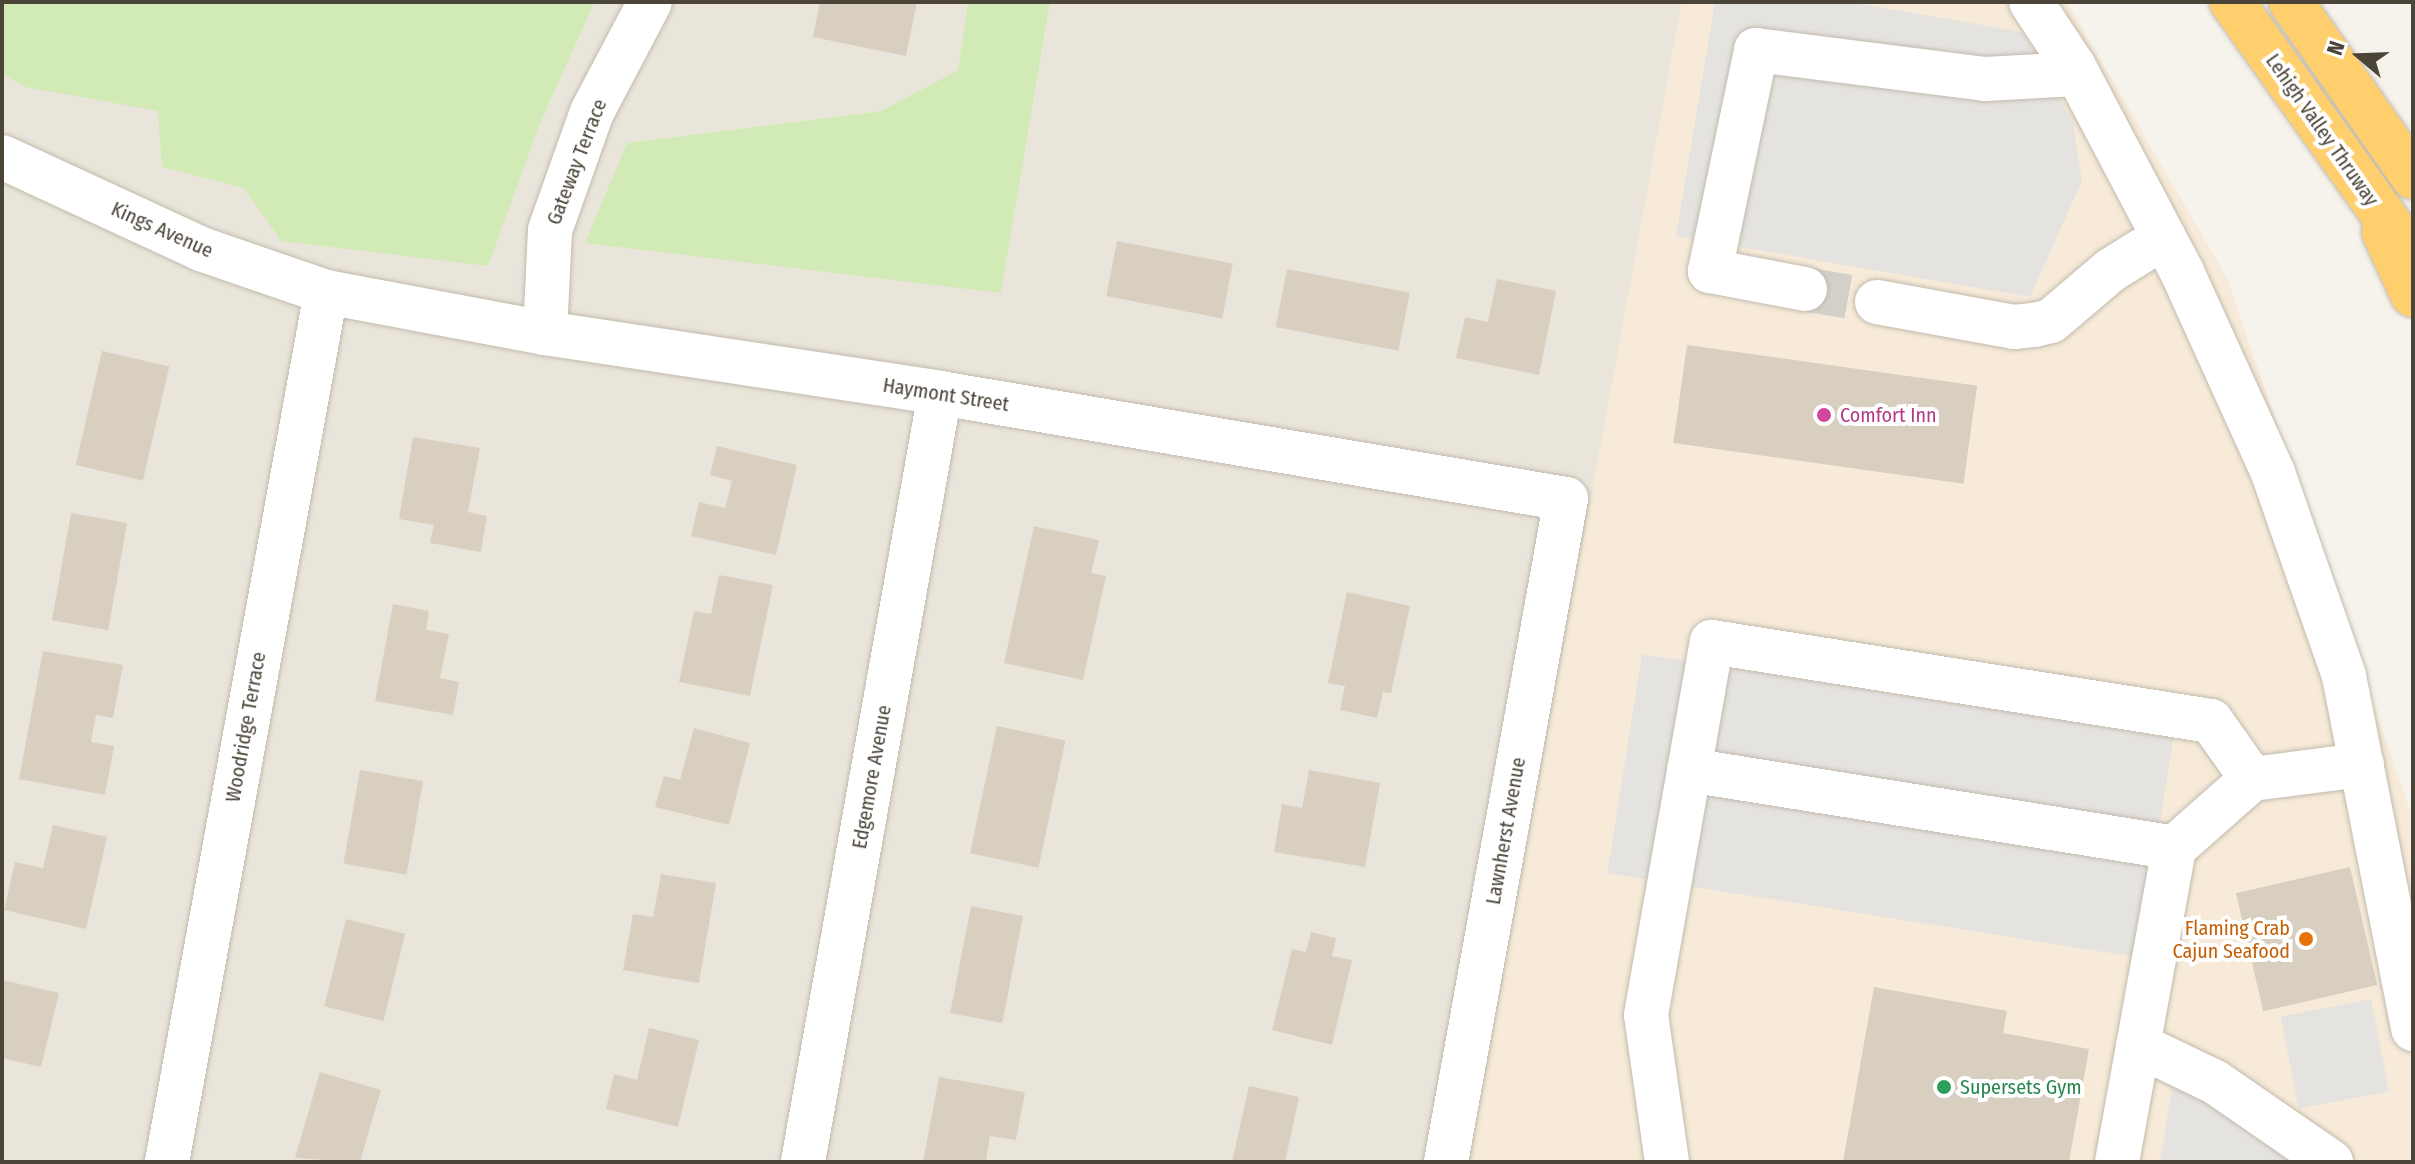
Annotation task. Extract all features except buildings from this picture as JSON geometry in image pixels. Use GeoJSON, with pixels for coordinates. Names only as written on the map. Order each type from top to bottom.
{"type":"FeatureCollection","features":[{"type":"Feature","properties":{"kind":"highway","name":"Lehigh Valley Thruway"},"geometry":{"type":"LineString","coordinates":[[2232,2],[2413,257]]}},
{"type":"Feature","properties":{"kind":"highway"},"geometry":{"type":"LineString","coordinates":[[2291,2],[2413,177]]}},
{"type":"Feature","properties":{"kind":"highway"},"geometry":{"type":"LineString","coordinates":[[2366,193],[2413,295]]}},
{"type":"Feature","properties":{"kind":"street","name":"Gateway Terrace"},"geometry":{"type":"LineString","coordinates":[[545,333],[550,230],[592,112],[650,2]]}},
{"type":"Feature","properties":{"kind":"street"},"geometry":{"type":"LineString","coordinates":[[2031,2],[2077,74],[2164,237],[2273,473],[2344,676],[2413,1029]]}},
{"type":"Feature","properties":{"kind":"street"},"geometry":{"type":"LineString","coordinates":[[1805,289],[1710,271],[1756,50],[1985,79],[2077,74]]}},
{"type":"Feature","properties":{"kind":"street","name":"Kings Avenue"},"geometry":{"type":"LineString","coordinates":[[2,157],[201,249],[326,292]]}},
{"type":"Feature","properties":{"kind":"street"},"geometry":{"type":"LineString","coordinates":[[1877,302],[2014,327],[2034,325],[2051,321],[2111,270],[2164,237]]}},
{"type":"Feature","properties":{"kind":"street","name":"Haymont Street"},"geometry":{"type":"LineString","coordinates":[[326,292],[545,333],[940,393],[1566,499]]}},
{"type":"Feature","properties":{"kind":"street","name":"Woodridge Terrace"},"geometry":{"type":"LineString","coordinates":[[167,1162],[326,292]]}},
{"type":"Feature","properties":{"kind":"street","name":"Edgemore Avenue"},"geometry":{"type":"LineString","coordinates":[[803,1162],[940,393]]}},
{"type":"Feature","properties":{"kind":"street","name":"Lawnherst Avenue"},"geometry":{"type":"LineString","coordinates":[[1446,1162],[1566,499]]}},
{"type":"Feature","properties":{"kind":"street"},"geometry":{"type":"LineString","coordinates":[[1667,1162],[1646,1015],[1712,642],[2211,721],[2252,779]]}},
{"type":"Feature","properties":{"kind":"street"},"geometry":{"type":"LineString","coordinates":[[2117,1162],[2174,848],[2252,779],[2362,765]]}},
{"type":"Feature","properties":{"kind":"street"},"geometry":{"type":"LineString","coordinates":[[1689,770],[2174,848]]}},
{"type":"Feature","properties":{"kind":"street"},"geometry":{"type":"LineString","coordinates":[[2138,1045],[2215,1082],[2331,1162]]}},
{"type":"Feature","properties":{"kind":"shaded area"},"geometry":{"type":"Polygon","coordinates":[[[2,2],[488,265],[541,121],[595,2],[968,2],[958,70],[881,111],[627,143],[1001,293],[1050,2],[1682,2],[1470,1162],[2,1162],[2,2]]]}},
{"type":"Feature","properties":{"kind":"shaded area"},"geometry":{"type":"Polygon","coordinates":[[[1682,2],[2067,2],[2227,278],[2413,820],[2413,1162],[1470,1162],[1682,2]]]}},
{"type":"Feature","properties":{"kind":"shaded area"},"geometry":{"type":"Polygon","coordinates":[[[1715,2],[1848,2],[2023,32],[2073,123],[2082,181],[2030,297],[1676,236],[1715,2]]]}},
{"type":"Feature","properties":{"kind":"shaded area"},"geometry":{"type":"Polygon","coordinates":[[[1642,654],[2173,738],[2139,957],[1607,873],[1642,654]]]}},
{"type":"Feature","properties":{"kind":"shaded area"},"geometry":{"type":"Polygon","coordinates":[[[2371,999],[2389,1091],[2299,1109],[2281,1017],[2371,999]]]}},
{"type":"Feature","properties":{"kind":"shaded area"},"geometry":{"type":"Polygon","coordinates":[[[2175,1070],[2310,1162],[2160,1162],[2175,1070]]]}},
{"type":"Feature","properties":{"kind":"green space"},"geometry":{"type":"Polygon","coordinates":[[[2,2],[595,2],[541,121],[488,266],[281,241],[244,188],[162,167],[158,111],[26,87],[2,74],[2,2]]]}},
{"type":"Feature","properties":{"kind":"green space"},"geometry":{"type":"Polygon","coordinates":[[[968,2],[1050,2],[1001,293],[585,243],[627,143],[881,111],[958,70],[968,2]]]}},
{"type":"Feature","properties":{"kind":"tunnel"},"geometry":{"type":"LineString","coordinates":[[1805,289],[1877,302]]}},
{"type":"Feature","properties":{"kind":"place","name":"Comfort Inn"},"geometry":{"type":"Point","coordinates":[1824,415]}},
{"type":"Feature","properties":{"kind":"place","name":"Flaming Crab Cajun Seafood"},"geometry":{"type":"Point","coordinates":[2306,939]}},
{"type":"Feature","properties":{"kind":"place","name":"Supersets Gym"},"geometry":{"type":"Point","coordinates":[1944,1087]}}]}
